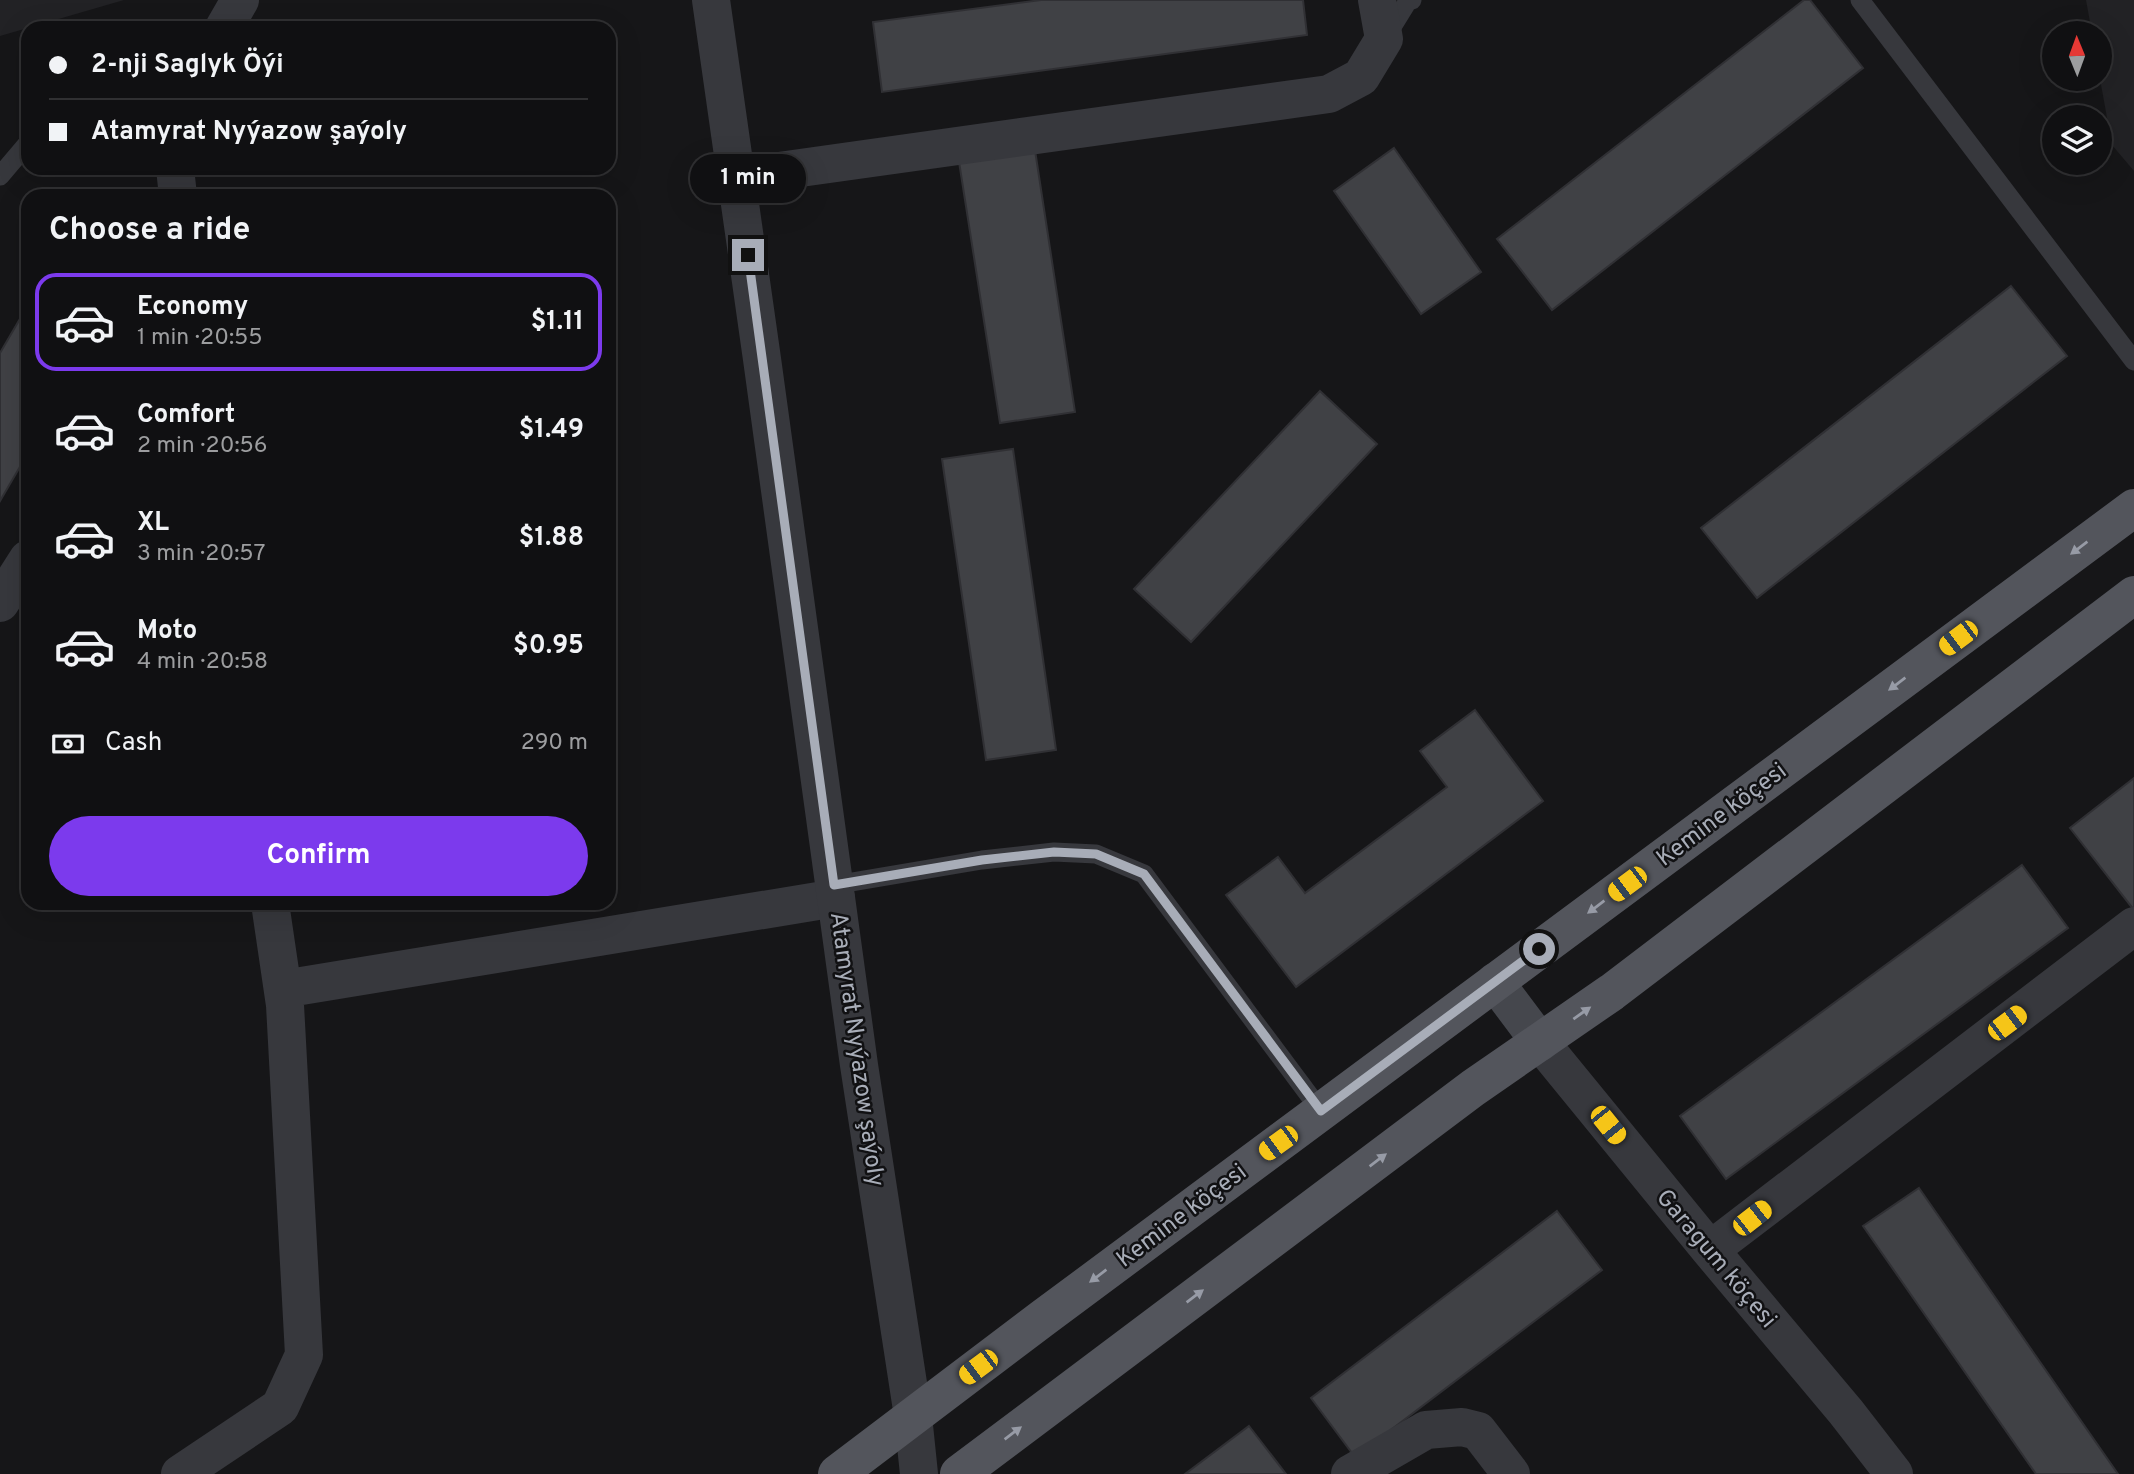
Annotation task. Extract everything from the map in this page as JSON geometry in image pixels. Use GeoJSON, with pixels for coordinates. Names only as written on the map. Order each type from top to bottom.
{"type":"FeatureCollection","features":[{"type":"Feature","properties":{"kind":"main road","name":"Kemine köçesi"},"geometry":{"type":"LineString","coordinates":[[837,1474],[2134,508]]}},
{"type":"Feature","properties":{"kind":"main road"},"geometry":{"type":"LineString","coordinates":[[959,1474],[1473,1088],[1612,992],[2134,596]]}},
{"type":"Feature","properties":{"kind":"main road"},"geometry":{"type":"LineString","coordinates":[[1495,982],[1540,1042]]}},
{"type":"Feature","properties":{"kind":"street"},"geometry":{"type":"LineString","coordinates":[[228,21],[240,0]]}},
{"type":"Feature","properties":{"kind":"street","name":"Atamyrat Nyýazow şaýoly"},"geometry":{"type":"LineString","coordinates":[[711,0],[859,1065],[913,1416],[919,1474]]}},
{"type":"Feature","properties":{"kind":"street"},"geometry":{"type":"LineString","coordinates":[[736,177],[1329,94],[1361,77],[1384,39],[1377,0]]}},
{"type":"Feature","properties":{"kind":"street"},"geometry":{"type":"LineString","coordinates":[[0,603],[21,570]]}},
{"type":"Feature","properties":{"kind":"street"},"geometry":{"type":"LineString","coordinates":[[283,989],[835,892]]}},
{"type":"Feature","properties":{"kind":"street"},"geometry":{"type":"LineString","coordinates":[[180,1474],[280,1407],[304,1355],[285,1005],[271,910]]}},
{"type":"Feature","properties":{"kind":"street"},"geometry":{"type":"LineString","coordinates":[[1710,1250],[2134,926]]}},
{"type":"Feature","properties":{"kind":"street","name":"Garagum köçesi"},"geometry":{"type":"LineString","coordinates":[[1540,1042],[1846,1412],[1894,1474]]}},
{"type":"Feature","properties":{"kind":"street"},"geometry":{"type":"LineString","coordinates":[[1350,1474],[1426,1430],[1462,1427],[1478,1431],[1511,1474]]}},
{"type":"Feature","properties":{"kind":"lane"},"geometry":{"type":"LineString","coordinates":[[1384,39],[1408,1],[1412,0]]}},
{"type":"Feature","properties":{"kind":"lane"},"geometry":{"type":"LineString","coordinates":[[1860,0],[2134,360]]}},
{"type":"Feature","properties":{"kind":"lane"},"geometry":{"type":"LineString","coordinates":[[0,176],[21,151]]}},
{"type":"Feature","properties":{"kind":"lane"},"geometry":{"type":"LineString","coordinates":[[835,892],[982,860],[1054,852],[1096,854],[1144,874],[1321,1111]]}},
{"type":"Feature","properties":{"kind":"shaded area"},"geometry":{"type":"Polygon","coordinates":[[[0,0],[124,0],[52,21],[21,21],[21,30],[0,36],[0,0]]]}},
{"type":"Feature","properties":{"kind":"shaded area"},"geometry":{"type":"Polygon","coordinates":[[[2086,0],[2134,0],[2134,171],[2112,145],[2112,105],[2105,105],[2102,91],[2112,91],[2112,21],[2090,21],[2086,0]]]}},
{"type":"Feature","properties":{"kind":"building"},"geometry":{"type":"Polygon","coordinates":[[[1041,0],[1303,0],[1307,35],[882,92],[873,22],[1041,0]]]}},
{"type":"Feature","properties":{"kind":"building"},"geometry":{"type":"Polygon","coordinates":[[[1804,0],[1810,0],[1863,68],[1552,310],[1497,239],[1804,0]]]}},
{"type":"Feature","properties":{"kind":"building"},"geometry":{"type":"Polygon","coordinates":[[[1033,137],[1075,412],[1000,423],[957,149],[1033,137]]]}},
{"type":"Feature","properties":{"kind":"building"},"geometry":{"type":"Polygon","coordinates":[[[1394,148],[1481,272],[1421,314],[1334,191],[1394,148]]]}},
{"type":"Feature","properties":{"kind":"building"},"geometry":{"type":"Polygon","coordinates":[[[2011,286],[2067,356],[1757,598],[1701,528],[2011,286]]]}},
{"type":"Feature","properties":{"kind":"building"},"geometry":{"type":"Polygon","coordinates":[[[21,317],[21,465],[0,501],[0,353],[21,317]]]}},
{"type":"Feature","properties":{"kind":"building"},"geometry":{"type":"Polygon","coordinates":[[[1320,391],[1377,444],[1191,642],[1134,589],[1320,391]]]}},
{"type":"Feature","properties":{"kind":"building"},"geometry":{"type":"Polygon","coordinates":[[[1013,449],[1056,750],[986,760],[942,459],[1013,449]]]}},
{"type":"Feature","properties":{"kind":"building"},"geometry":{"type":"Polygon","coordinates":[[[1475,710],[1543,801],[1296,987],[1226,895],[1278,857],[1305,893],[1447,787],[1420,751],[1475,710]]]}},
{"type":"Feature","properties":{"kind":"building"},"geometry":{"type":"Polygon","coordinates":[[[2134,778],[2134,910],[2070,828],[2134,778]]]}},
{"type":"Feature","properties":{"kind":"building"},"geometry":{"type":"Polygon","coordinates":[[[2022,865],[2068,928],[1726,1179],[1680,1116],[2022,865]]]}},
{"type":"Feature","properties":{"kind":"building"},"geometry":{"type":"Polygon","coordinates":[[[1919,1188],[2118,1474],[2036,1474],[1863,1226],[1919,1188]]]}},
{"type":"Feature","properties":{"kind":"building"},"geometry":{"type":"Polygon","coordinates":[[[1557,1211],[1602,1270],[1355,1457],[1311,1398],[1557,1211]]]}},
{"type":"Feature","properties":{"kind":"building"},"geometry":{"type":"Polygon","coordinates":[[[1249,1426],[1286,1474],[1185,1474],[1249,1426]]]}},
{"type":"Feature","properties":{"kind":"route"},"geometry":{"type":"LineString","coordinates":[[748,255],[834,885],[982,860],[1054,852],[1096,854],[1144,874],[1321,1111],[1539,949]]}}]}
